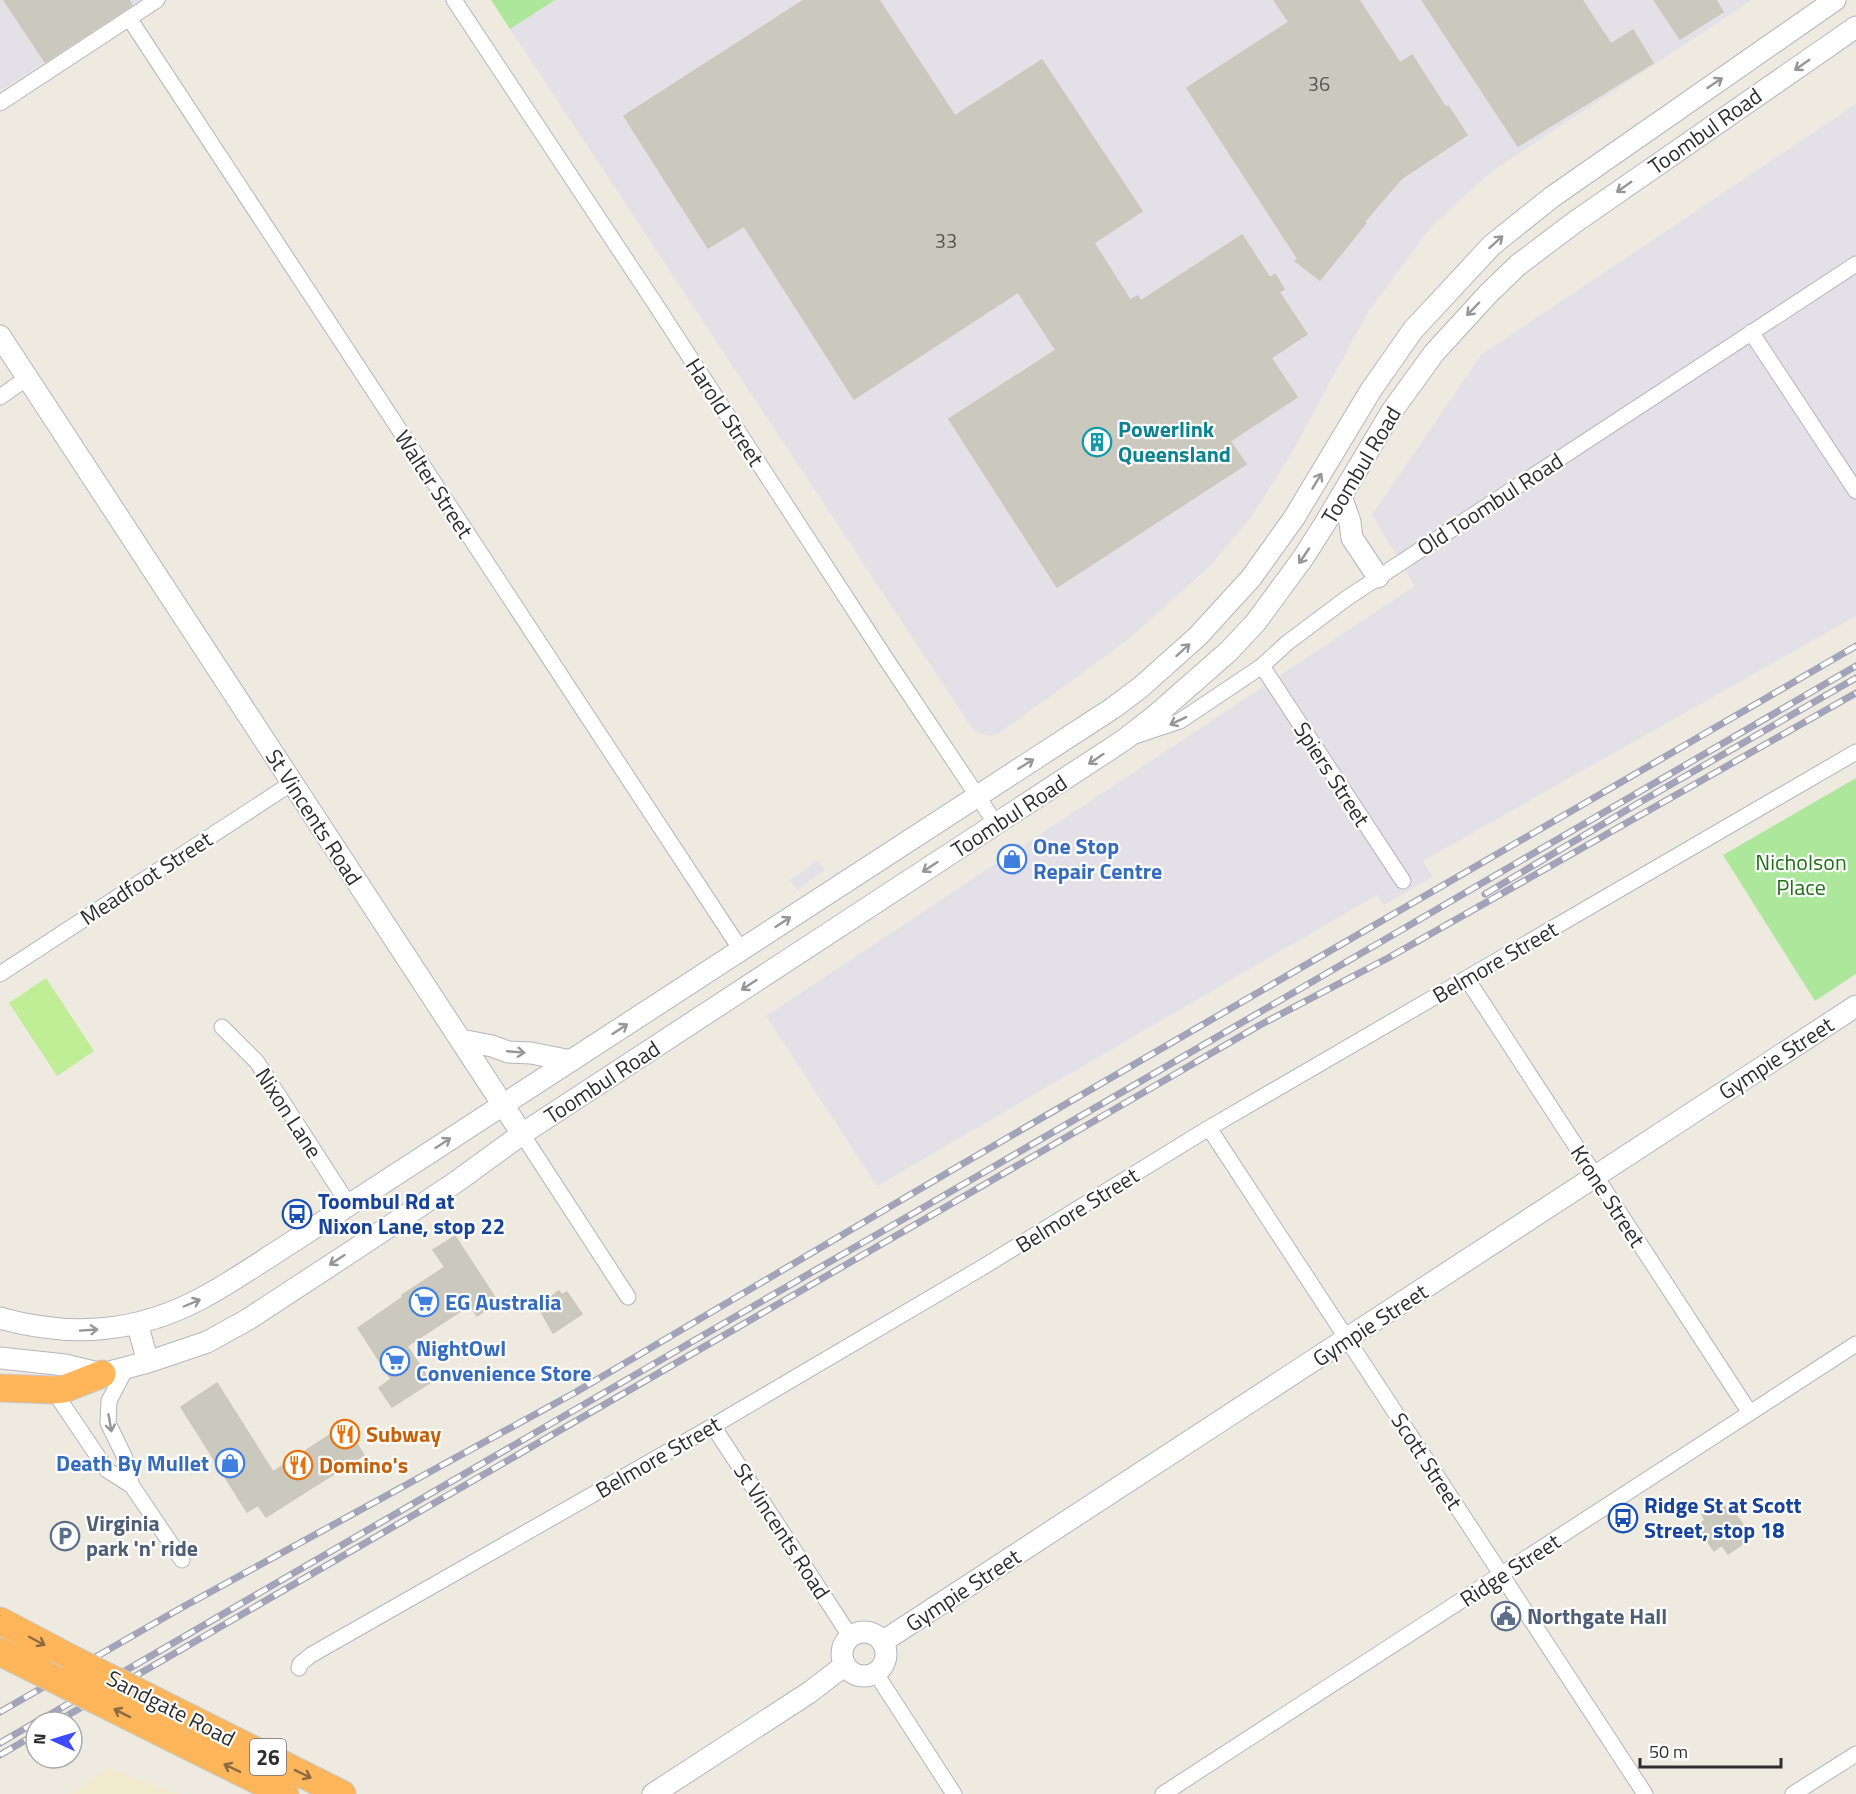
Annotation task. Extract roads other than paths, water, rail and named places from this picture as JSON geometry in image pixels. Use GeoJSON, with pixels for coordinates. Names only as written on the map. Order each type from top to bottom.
{"type":"FeatureCollection","features":[{"type":"Feature","properties":{"kind":"highway"},"geometry":{"type":"LineString","coordinates":[[0,1388],[64,1389],[114,1371]]}},
{"type":"Feature","properties":{"kind":"highway","name":"Sandgate Road"},"geometry":{"type":"LineString","coordinates":[[0,1621],[342,1794]]}},
{"type":"Feature","properties":{"kind":"highway","name":"Sandgate Road"},"geometry":{"type":"LineString","coordinates":[[0,1652],[285,1794]]}},
{"type":"Feature","properties":{"kind":"main road","name":"Toombul Road"},"geometry":{"type":"LineString","coordinates":[[0,1318],[57,1330],[93,1330],[155,1318],[203,1298],[1082,729],[1131,694],[1198,636],[1251,578],[1294,518],[1371,390],[1406,340],[1437,302],[1492,245],[1552,197],[1825,4]]}},
{"type":"Feature","properties":{"kind":"main road","name":"Toombul Road"},"geometry":{"type":"LineString","coordinates":[[0,1358],[114,1371],[207,1342],[247,1320],[456,1182],[522,1134],[1124,740],[1221,658],[1256,622],[1303,558],[1392,411],[1414,380],[1461,322],[1518,265],[1618,192],[1854,30]]}},
{"type":"Feature","properties":{"kind":"main road","name":"St Vincents Road"},"geometry":{"type":"LineString","coordinates":[[0,336],[522,1134]]}},
{"type":"Feature","properties":{"kind":"main road"},"geometry":{"type":"LineString","coordinates":[[1341,496],[1352,538],[1378,577]]}},
{"type":"Feature","properties":{"kind":"main road","name":"Gympie Street"},"geometry":{"type":"LineString","coordinates":[[882,1642],[1856,1006]]}},
{"type":"Feature","properties":{"kind":"main road"},"geometry":{"type":"LineString","coordinates":[[461,1041],[492,1046],[508,1052],[531,1053],[571,1061]]}},
{"type":"Feature","properties":{"kind":"main road"},"geometry":{"type":"LineString","coordinates":[[137,1323],[148,1362]]}},
{"type":"Feature","properties":{"kind":"main road"},"geometry":{"type":"LineString","coordinates":[[864,1632],[878,1636],[886,1655],[880,1668],[862,1676],[849,1671],[843,1659],[843,1647],[850,1636],[864,1632]]}},
{"type":"Feature","properties":{"kind":"main road"},"geometry":{"type":"LineString","coordinates":[[653,1794],[810,1692],[845,1665]]}},
{"type":"Feature","properties":{"kind":"street"},"geometry":{"type":"LineString","coordinates":[[0,103],[157,0]]}},
{"type":"Feature","properties":{"kind":"street","name":"Harold Street"},"geometry":{"type":"LineString","coordinates":[[454,0],[996,824]]}},
{"type":"Feature","properties":{"kind":"street","name":"Walter Street"},"geometry":{"type":"LineString","coordinates":[[129,18],[741,950]]}},
{"type":"Feature","properties":{"kind":"street","name":"Old Toombul Road"},"geometry":{"type":"LineString","coordinates":[[1124,740],[1180,721],[1262,666],[1287,643],[1378,577],[1856,264]]}},
{"type":"Feature","properties":{"kind":"street"},"geometry":{"type":"LineString","coordinates":[[1751,332],[1856,491]]}},
{"type":"Feature","properties":{"kind":"street"},"geometry":{"type":"LineString","coordinates":[[0,397],[27,378]]}},
{"type":"Feature","properties":{"kind":"street","name":"Spiers Street"},"geometry":{"type":"LineString","coordinates":[[1262,666],[1403,881]]}},
{"type":"Feature","properties":{"kind":"street","name":"Belmore Street"},"geometry":{"type":"LineString","coordinates":[[299,1668],[300,1664],[311,1655],[713,1426],[983,1267],[1209,1128],[1856,752]]}},
{"type":"Feature","properties":{"kind":"street","name":"Meadfoot Street"},"geometry":{"type":"LineString","coordinates":[[0,974],[292,783]]}},
{"type":"Feature","properties":{"kind":"street","name":"Krone Street"},"geometry":{"type":"LineString","coordinates":[[1467,979],[1750,1413]]}},
{"type":"Feature","properties":{"kind":"street","name":"Nixon Lane"},"geometry":{"type":"LineString","coordinates":[[222,1027],[257,1062],[349,1205]]}},
{"type":"Feature","properties":{"kind":"street","name":"Scott Street"},"geometry":{"type":"LineString","coordinates":[[1209,1128],[1645,1794]]}},
{"type":"Feature","properties":{"kind":"street","name":"St Vincents Road"},"geometry":{"type":"LineString","coordinates":[[522,1134],[628,1297]]}},
{"type":"Feature","properties":{"kind":"street","name":"Ridge Street"},"geometry":{"type":"LineString","coordinates":[[1163,1794],[1856,1344]]}},
{"type":"Feature","properties":{"kind":"street"},"geometry":{"type":"LineString","coordinates":[[114,1371],[108,1423],[125,1458],[132,1486],[182,1560]]}},
{"type":"Feature","properties":{"kind":"street"},"geometry":{"type":"LineString","coordinates":[[53,1390],[107,1470],[132,1486]]}},
{"type":"Feature","properties":{"kind":"street","name":"St Vincents Road"},"geometry":{"type":"LineString","coordinates":[[713,1426],[850,1636]]}},
{"type":"Feature","properties":{"kind":"street"},"geometry":{"type":"LineString","coordinates":[[875,1672],[954,1794]]}},
{"type":"Feature","properties":{"kind":"street"},"geometry":{"type":"LineString","coordinates":[[1793,1794],[1856,1754]]}},
{"type":"Feature","properties":{"kind":"railway"},"geometry":{"type":"LineString","coordinates":[[0,1712],[181,1608],[576,1392],[964,1163],[1856,646]]}},
{"type":"Feature","properties":{"kind":"railway"},"geometry":{"type":"LineString","coordinates":[[58,1710],[1856,666]]}},
{"type":"Feature","properties":{"kind":"railway"},"geometry":{"type":"LineString","coordinates":[[1485,894],[1856,678]]}},
{"type":"Feature","properties":{"kind":"railway"},"geometry":{"type":"LineString","coordinates":[[77,1710],[1260,1025],[1388,958],[1856,693]]}},
{"type":"Feature","properties":{"kind":"railway"},"geometry":{"type":"LineString","coordinates":[[0,1743],[24,1729]]}},
{"type":"Feature","properties":{"kind":"railway"},"geometry":{"type":"LineString","coordinates":[[0,1755],[24,1741]]}},
{"type":"Feature","properties":{"kind":"place","name":"Powerlink Queensland"},"geometry":{"type":"Point","coordinates":[1097,442]}},
{"type":"Feature","properties":{"kind":"place","name":"One Stop Repair Centre"},"geometry":{"type":"Point","coordinates":[1012,859]}},
{"type":"Feature","properties":{"kind":"place","name":"Toombul Rd at Nixon Lane, stop 22"},"geometry":{"type":"Point","coordinates":[297,1214]}},
{"type":"Feature","properties":{"kind":"place","name":"EG Australia"},"geometry":{"type":"Point","coordinates":[424,1302]}},
{"type":"Feature","properties":{"kind":"place","name":"NightOwl Convenience Store"},"geometry":{"type":"Point","coordinates":[395,1361]}},
{"type":"Feature","properties":{"kind":"place","name":"Subway"},"geometry":{"type":"Point","coordinates":[345,1434]}},
{"type":"Feature","properties":{"kind":"place","name":"Death By Mullet"},"geometry":{"type":"Point","coordinates":[230,1463]}},
{"type":"Feature","properties":{"kind":"place","name":"Domino's"},"geometry":{"type":"Point","coordinates":[298,1465]}},
{"type":"Feature","properties":{"kind":"place","name":"Ridge St at Scott Street, stop 18"},"geometry":{"type":"Point","coordinates":[1623,1518]}},
{"type":"Feature","properties":{"kind":"place","name":"Virginia park 'n' ride"},"geometry":{"type":"Point","coordinates":[65,1536]}},
{"type":"Feature","properties":{"kind":"place","name":"Northgate Hall"},"geometry":{"type":"Point","coordinates":[1506,1616]}},
{"type":"Feature","properties":{"kind":"park label","name":"Nicholson Place"},"geometry":{"type":"Point","coordinates":[1801,874]}}]}
